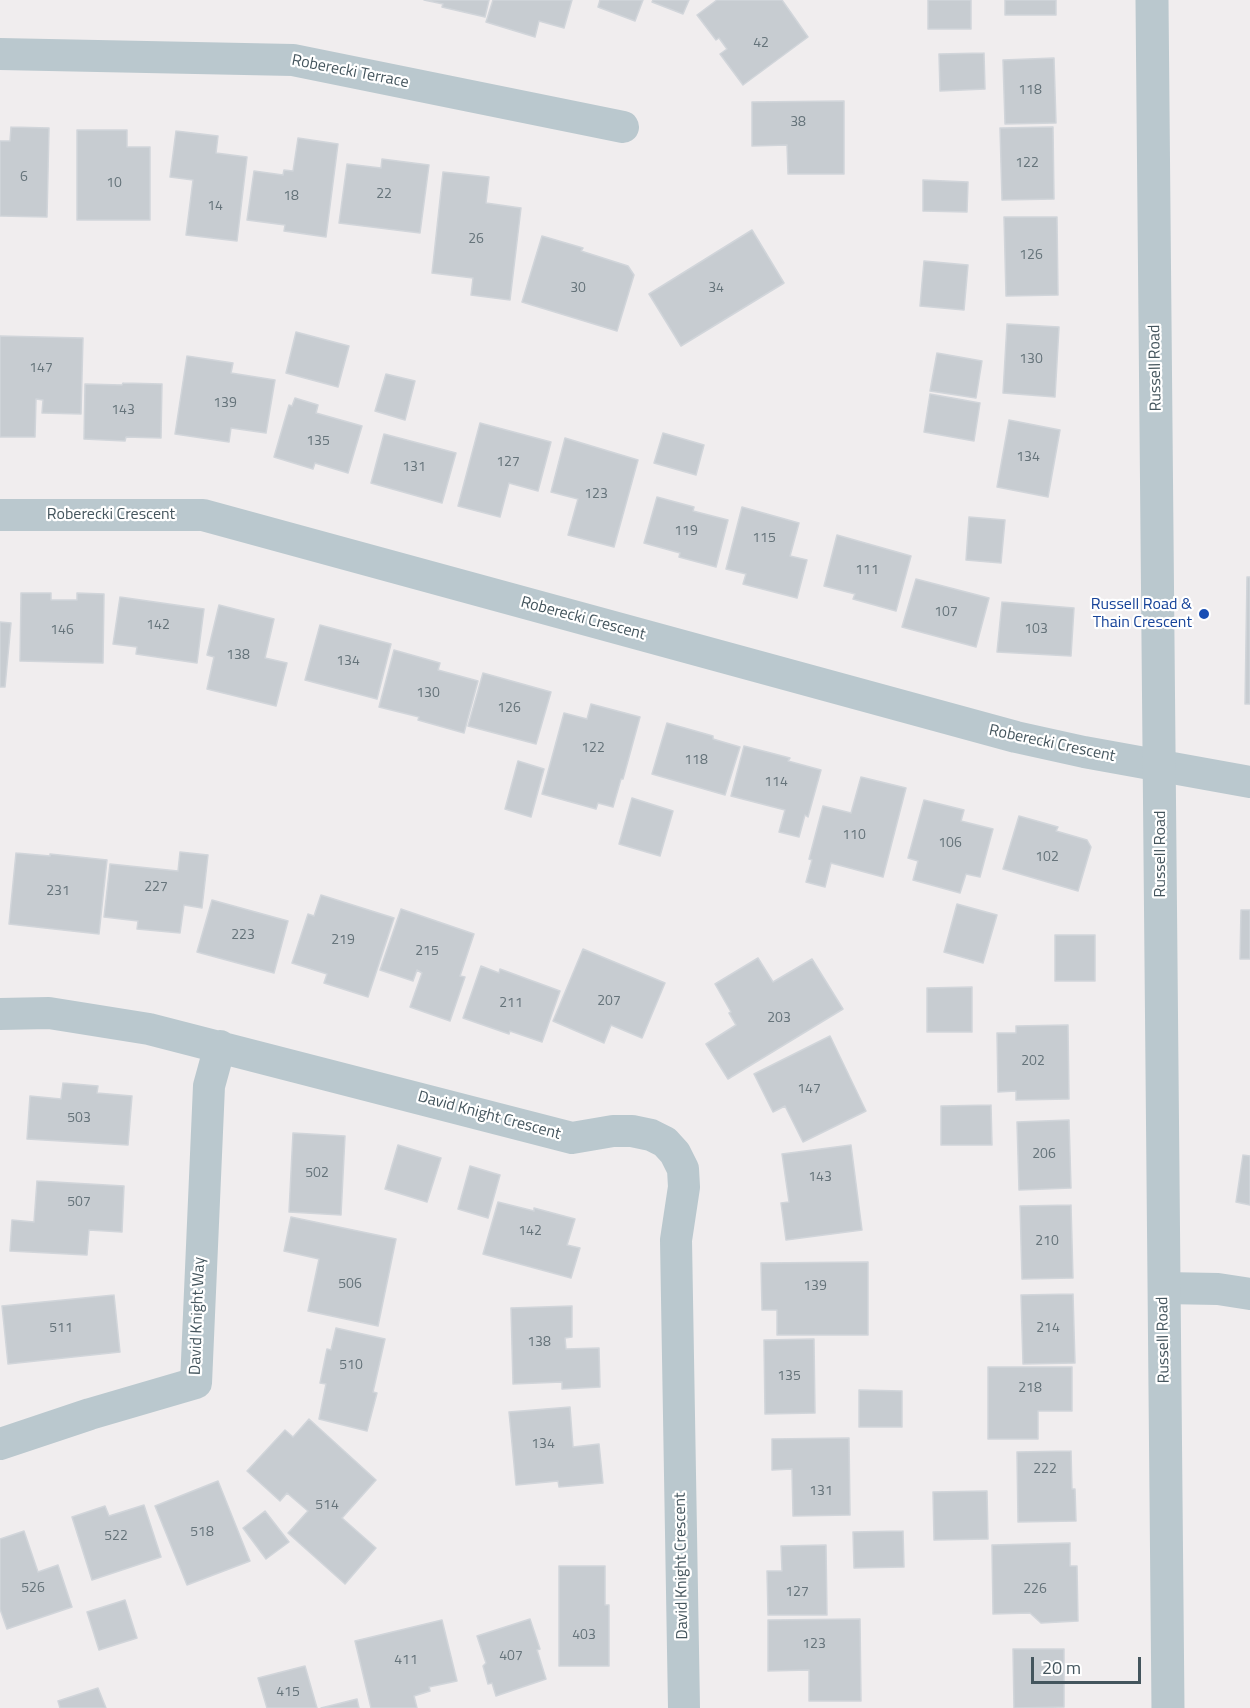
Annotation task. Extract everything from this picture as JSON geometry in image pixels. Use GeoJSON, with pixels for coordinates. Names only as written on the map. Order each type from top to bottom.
{"type":"FeatureCollection","features":[{"type":"Feature","properties":{"kind":"street","name":"Russell Road"},"geometry":{"type":"LineString","coordinates":[[1152,0],[1168,1708]]}},
{"type":"Feature","properties":{"kind":"street","name":"Roberecki Terrace"},"geometry":{"type":"LineString","coordinates":[[0,54],[293,60],[623,127]]}},
{"type":"Feature","properties":{"kind":"street","name":"Roberecki Crescent"},"geometry":{"type":"LineString","coordinates":[[0,515],[203,515],[1016,737],[1250,782]]}},
{"type":"Feature","properties":{"kind":"street","name":"David Knight Crescent"},"geometry":{"type":"LineString","coordinates":[[0,1014],[49,1013],[149,1029],[572,1138],[613,1131],[632,1131],[651,1135],[665,1142],[675,1153],[683,1169],[684,1187],[676,1240],[684,1708]]}},
{"type":"Feature","properties":{"kind":"street","name":"David Knight Way"},"geometry":{"type":"LineString","coordinates":[[0,1444],[90,1414],[196,1383],[208,1086],[220,1046]]}},
{"type":"Feature","properties":{"kind":"street"},"geometry":{"type":"LineString","coordinates":[[1164,1288],[1218,1289],[1250,1294]]}},
{"type":"Feature","properties":{"kind":"building"},"geometry":{"type":"Polygon","coordinates":[[[424,0],[489,0],[485,17],[442,7],[443,4],[424,0]]]}},
{"type":"Feature","properties":{"kind":"building"},"geometry":{"type":"Polygon","coordinates":[[[493,0],[572,0],[564,28],[539,21],[535,37],[486,22],[493,0]]]}},
{"type":"Feature","properties":{"kind":"building"},"geometry":{"type":"Polygon","coordinates":[[[600,0],[643,0],[635,21],[598,7],[600,0]]]}},
{"type":"Feature","properties":{"kind":"building"},"geometry":{"type":"Polygon","coordinates":[[[653,0],[689,0],[683,14],[652,2],[653,0]]]}},
{"type":"Feature","properties":{"kind":"building"},"geometry":{"type":"Polygon","coordinates":[[[717,0],[782,0],[808,37],[743,85],[720,54],[727,49],[719,38],[716,40],[697,15],[717,0]]]}},
{"type":"Feature","properties":{"kind":"building"},"geometry":{"type":"Polygon","coordinates":[[[928,0],[971,0],[971,29],[928,29],[928,0]]]}},
{"type":"Feature","properties":{"kind":"building"},"geometry":{"type":"Polygon","coordinates":[[[1005,0],[1056,0],[1056,15],[1005,15],[1005,0]]]}},
{"type":"Feature","properties":{"kind":"building"},"geometry":{"type":"Polygon","coordinates":[[[984,53],[985,89],[940,91],[939,54],[984,53]]]}},
{"type":"Feature","properties":{"kind":"building"},"geometry":{"type":"Polygon","coordinates":[[[1054,58],[1056,123],[1005,124],[1003,60],[1054,58]]]}},
{"type":"Feature","properties":{"kind":"building"},"geometry":{"type":"Polygon","coordinates":[[[844,101],[844,174],[788,174],[787,145],[752,146],[752,102],[844,101]]]}},
{"type":"Feature","properties":{"kind":"building"},"geometry":{"type":"Polygon","coordinates":[[[11,127],[49,128],[47,217],[0,216],[0,141],[10,141],[11,127]]]}},
{"type":"Feature","properties":{"kind":"building"},"geometry":{"type":"Polygon","coordinates":[[[1053,127],[1054,199],[1002,200],[1000,128],[1053,127]]]}},
{"type":"Feature","properties":{"kind":"building"},"geometry":{"type":"Polygon","coordinates":[[[77,130],[127,130],[127,147],[150,147],[150,220],[77,220],[77,130]]]}},
{"type":"Feature","properties":{"kind":"building"},"geometry":{"type":"Polygon","coordinates":[[[176,131],[218,136],[216,153],[247,157],[237,241],[186,235],[193,180],[170,177],[176,131]]]}},
{"type":"Feature","properties":{"kind":"building"},"geometry":{"type":"Polygon","coordinates":[[[298,138],[338,144],[326,237],[284,231],[285,225],[247,220],[254,171],[283,175],[284,170],[293,171],[298,138]]]}},
{"type":"Feature","properties":{"kind":"building"},"geometry":{"type":"Polygon","coordinates":[[[382,159],[429,165],[420,233],[339,223],[347,164],[381,168],[382,159]]]}},
{"type":"Feature","properties":{"kind":"building"},"geometry":{"type":"Polygon","coordinates":[[[443,172],[489,177],[486,203],[521,208],[510,300],[471,295],[473,278],[432,273],[443,172]]]}},
{"type":"Feature","properties":{"kind":"building"},"geometry":{"type":"Polygon","coordinates":[[[923,180],[968,182],[967,212],[923,211],[923,180]]]}},
{"type":"Feature","properties":{"kind":"building"},"geometry":{"type":"Polygon","coordinates":[[[1004,217],[1057,217],[1058,295],[1006,296],[1004,217]]]}},
{"type":"Feature","properties":{"kind":"building"},"geometry":{"type":"Polygon","coordinates":[[[752,230],[784,283],[681,346],[649,294],[752,230]]]}},
{"type":"Feature","properties":{"kind":"building"},"geometry":{"type":"Polygon","coordinates":[[[542,236],[583,248],[581,251],[628,266],[634,275],[617,331],[522,302],[542,236]]]}},
{"type":"Feature","properties":{"kind":"building"},"geometry":{"type":"Polygon","coordinates":[[[924,261],[968,265],[964,310],[920,306],[924,261]]]}},
{"type":"Feature","properties":{"kind":"building"},"geometry":{"type":"Polygon","coordinates":[[[1007,324],[1059,327],[1055,397],[1003,393],[1007,324]]]}},
{"type":"Feature","properties":{"kind":"building"},"geometry":{"type":"Polygon","coordinates":[[[296,332],[349,346],[338,387],[286,373],[296,332]]]}},
{"type":"Feature","properties":{"kind":"building"},"geometry":{"type":"Polygon","coordinates":[[[0,336],[83,338],[81,414],[42,413],[43,400],[36,399],[35,437],[0,437],[0,336]]]}},
{"type":"Feature","properties":{"kind":"building"},"geometry":{"type":"Polygon","coordinates":[[[937,353],[982,361],[976,398],[930,391],[937,353]]]}},
{"type":"Feature","properties":{"kind":"building"},"geometry":{"type":"Polygon","coordinates":[[[187,356],[233,363],[231,373],[275,380],[266,433],[231,428],[229,442],[175,434],[187,356]]]}},
{"type":"Feature","properties":{"kind":"building"},"geometry":{"type":"Polygon","coordinates":[[[386,374],[415,381],[405,420],[375,411],[386,374]]]}},
{"type":"Feature","properties":{"kind":"building"},"geometry":{"type":"Polygon","coordinates":[[[123,383],[162,384],[161,438],[126,437],[125,441],[84,439],[85,384],[122,385],[123,383]]]}},
{"type":"Feature","properties":{"kind":"building"},"geometry":{"type":"Polygon","coordinates":[[[930,394],[980,403],[974,441],[924,432],[930,394]]]}},
{"type":"Feature","properties":{"kind":"building"},"geometry":{"type":"Polygon","coordinates":[[[295,398],[318,405],[316,413],[362,426],[348,473],[315,463],[313,469],[274,457],[289,405],[292,406],[295,398]]]}},
{"type":"Feature","properties":{"kind":"building"},"geometry":{"type":"Polygon","coordinates":[[[1009,420],[1060,430],[1048,497],[997,487],[1009,420]]]}},
{"type":"Feature","properties":{"kind":"building"},"geometry":{"type":"Polygon","coordinates":[[[480,423],[551,442],[538,491],[509,483],[500,517],[458,506],[480,423]]]}},
{"type":"Feature","properties":{"kind":"building"},"geometry":{"type":"Polygon","coordinates":[[[663,433],[704,445],[696,475],[654,463],[663,433]]]}},
{"type":"Feature","properties":{"kind":"building"},"geometry":{"type":"Polygon","coordinates":[[[384,434],[456,453],[442,503],[371,483],[384,434]]]}},
{"type":"Feature","properties":{"kind":"building"},"geometry":{"type":"Polygon","coordinates":[[[565,438],[638,460],[614,547],[568,535],[578,499],[551,492],[565,438]]]}},
{"type":"Feature","properties":{"kind":"building"},"geometry":{"type":"Polygon","coordinates":[[[657,497],[694,507],[693,511],[728,520],[716,567],[679,557],[680,553],[644,543],[657,497]]]}},
{"type":"Feature","properties":{"kind":"building"},"geometry":{"type":"Polygon","coordinates":[[[742,507],[799,523],[790,556],[807,560],[797,598],[743,584],[746,574],[726,569],[742,507]]]}},
{"type":"Feature","properties":{"kind":"building"},"geometry":{"type":"Polygon","coordinates":[[[969,517],[1005,520],[1001,563],[966,560],[969,517]]]}},
{"type":"Feature","properties":{"kind":"building"},"geometry":{"type":"Polygon","coordinates":[[[837,535],[911,556],[896,611],[853,599],[855,594],[824,586],[837,535]]]}},
{"type":"Feature","properties":{"kind":"building"},"geometry":{"type":"Polygon","coordinates":[[[1247,577],[1250,577],[1250,704],[1245,704],[1247,577]]]}},
{"type":"Feature","properties":{"kind":"building"},"geometry":{"type":"Polygon","coordinates":[[[916,579],[989,598],[976,647],[902,627],[916,579]]]}},
{"type":"Feature","properties":{"kind":"building"},"geometry":{"type":"Polygon","coordinates":[[[21,593],[51,593],[51,600],[77,600],[77,593],[104,594],[103,663],[20,661],[21,593]]]}},
{"type":"Feature","properties":{"kind":"building"},"geometry":{"type":"Polygon","coordinates":[[[120,597],[204,609],[197,663],[136,654],[137,647],[113,644],[120,597]]]}},
{"type":"Feature","properties":{"kind":"building"},"geometry":{"type":"Polygon","coordinates":[[[1002,602],[1074,608],[1071,656],[997,652],[1002,602]]]}},
{"type":"Feature","properties":{"kind":"building"},"geometry":{"type":"Polygon","coordinates":[[[219,605],[274,619],[265,658],[287,663],[276,706],[207,689],[214,657],[207,655],[219,605]]]}},
{"type":"Feature","properties":{"kind":"building"},"geometry":{"type":"Polygon","coordinates":[[[0,622],[11,623],[5,687],[0,687],[0,622]]]}},
{"type":"Feature","properties":{"kind":"building"},"geometry":{"type":"Polygon","coordinates":[[[320,625],[391,644],[377,699],[305,680],[320,625]]]}},
{"type":"Feature","properties":{"kind":"building"},"geometry":{"type":"Polygon","coordinates":[[[394,650],[440,663],[438,670],[478,681],[464,733],[418,720],[419,717],[379,707],[394,650]]]}},
{"type":"Feature","properties":{"kind":"building"},"geometry":{"type":"Polygon","coordinates":[[[483,673],[551,692],[536,744],[468,726],[483,673]]]}},
{"type":"Feature","properties":{"kind":"building"},"geometry":{"type":"Polygon","coordinates":[[[591,704],[640,717],[613,807],[598,803],[596,809],[542,794],[564,713],[587,719],[591,704]]]}},
{"type":"Feature","properties":{"kind":"building"},"geometry":{"type":"Polygon","coordinates":[[[667,723],[713,736],[713,739],[740,747],[725,795],[652,774],[667,723]]]}},
{"type":"Feature","properties":{"kind":"building"},"geometry":{"type":"Polygon","coordinates":[[[744,746],[790,758],[788,761],[821,770],[808,817],[805,815],[799,837],[779,832],[785,810],[731,796],[744,746]]]}},
{"type":"Feature","properties":{"kind":"building"},"geometry":{"type":"Polygon","coordinates":[[[518,761],[544,769],[531,817],[505,809],[518,761]]]}},
{"type":"Feature","properties":{"kind":"building"},"geometry":{"type":"Polygon","coordinates":[[[861,777],[906,788],[883,877],[831,863],[825,887],[806,882],[812,860],[809,859],[823,806],[851,813],[861,777]]]}},
{"type":"Feature","properties":{"kind":"building"},"geometry":{"type":"Polygon","coordinates":[[[632,798],[673,811],[660,856],[619,844],[632,798]]]}},
{"type":"Feature","properties":{"kind":"building"},"geometry":{"type":"Polygon","coordinates":[[[924,800],[964,810],[961,821],[993,829],[980,877],[966,874],[960,893],[913,880],[918,861],[908,858],[924,800]]]}},
{"type":"Feature","properties":{"kind":"building"},"geometry":{"type":"Polygon","coordinates":[[[1019,816],[1058,827],[1056,831],[1087,840],[1091,847],[1078,891],[1003,869],[1019,816]]]}},
{"type":"Feature","properties":{"kind":"building"},"geometry":{"type":"Polygon","coordinates":[[[180,852],[208,855],[202,908],[184,905],[180,933],[137,929],[138,921],[104,917],[110,864],[178,871],[180,852]]]}},
{"type":"Feature","properties":{"kind":"building"},"geometry":{"type":"Polygon","coordinates":[[[16,853],[107,860],[99,934],[9,924],[16,853]]]}},
{"type":"Feature","properties":{"kind":"building"},"geometry":{"type":"Polygon","coordinates":[[[321,895],[394,918],[368,997],[324,983],[327,974],[292,963],[308,914],[314,916],[321,895]]]}},
{"type":"Feature","properties":{"kind":"building"},"geometry":{"type":"Polygon","coordinates":[[[212,900],[288,921],[274,973],[197,952],[212,900]]]}},
{"type":"Feature","properties":{"kind":"building"},"geometry":{"type":"Polygon","coordinates":[[[957,904],[997,915],[983,963],[944,952],[957,904]]]}},
{"type":"Feature","properties":{"kind":"building"},"geometry":{"type":"Polygon","coordinates":[[[401,909],[474,934],[460,976],[465,977],[450,1021],[410,1007],[422,973],[417,970],[413,981],[380,970],[401,909]]]}},
{"type":"Feature","properties":{"kind":"building"},"geometry":{"type":"Polygon","coordinates":[[[1241,910],[1250,910],[1250,959],[1240,959],[1241,910]]]}},
{"type":"Feature","properties":{"kind":"building"},"geometry":{"type":"Polygon","coordinates":[[[1055,935],[1095,935],[1095,981],[1055,981],[1055,935]]]}},
{"type":"Feature","properties":{"kind":"building"},"geometry":{"type":"Polygon","coordinates":[[[583,949],[665,983],[642,1038],[611,1025],[604,1043],[553,1021],[583,949]]]}},
{"type":"Feature","properties":{"kind":"building"},"geometry":{"type":"Polygon","coordinates":[[[758,958],[773,982],[812,959],[843,1009],[728,1079],[706,1044],[736,1025],[715,984],[758,958]]]}},
{"type":"Feature","properties":{"kind":"building"},"geometry":{"type":"Polygon","coordinates":[[[481,966],[499,973],[500,969],[560,991],[542,1042],[510,1031],[509,1034],[463,1018],[481,966]]]}},
{"type":"Feature","properties":{"kind":"building"},"geometry":{"type":"Polygon","coordinates":[[[972,987],[972,1032],[927,1032],[927,988],[972,987]]]}},
{"type":"Feature","properties":{"kind":"building"},"geometry":{"type":"Polygon","coordinates":[[[1068,1025],[1069,1099],[1016,1100],[1016,1091],[998,1092],[997,1033],[1016,1033],[1016,1026],[1068,1025]]]}},
{"type":"Feature","properties":{"kind":"building"},"geometry":{"type":"Polygon","coordinates":[[[830,1036],[866,1111],[803,1142],[785,1106],[773,1112],[754,1074],[830,1036]]]}},
{"type":"Feature","properties":{"kind":"building"},"geometry":{"type":"Polygon","coordinates":[[[63,1083],[98,1086],[97,1093],[132,1096],[128,1145],[27,1139],[30,1096],[61,1099],[63,1083]]]}},
{"type":"Feature","properties":{"kind":"building"},"geometry":{"type":"Polygon","coordinates":[[[991,1105],[992,1145],[941,1145],[941,1106],[991,1105]]]}},
{"type":"Feature","properties":{"kind":"building"},"geometry":{"type":"Polygon","coordinates":[[[1069,1120],[1071,1188],[1019,1190],[1017,1122],[1069,1120]]]}},
{"type":"Feature","properties":{"kind":"building"},"geometry":{"type":"Polygon","coordinates":[[[293,1133],[345,1136],[341,1215],[289,1212],[293,1133]]]}},
{"type":"Feature","properties":{"kind":"building"},"geometry":{"type":"Polygon","coordinates":[[[398,1145],[441,1158],[427,1202],[385,1189],[398,1145]]]}},
{"type":"Feature","properties":{"kind":"building"},"geometry":{"type":"Polygon","coordinates":[[[851,1145],[862,1230],[786,1240],[781,1203],[789,1202],[782,1154],[851,1145]]]}},
{"type":"Feature","properties":{"kind":"building"},"geometry":{"type":"Polygon","coordinates":[[[1243,1155],[1250,1156],[1250,1205],[1236,1202],[1243,1155]]]}},
{"type":"Feature","properties":{"kind":"building"},"geometry":{"type":"Polygon","coordinates":[[[470,1166],[500,1175],[488,1218],[458,1209],[470,1166]]]}},
{"type":"Feature","properties":{"kind":"building"},"geometry":{"type":"Polygon","coordinates":[[[37,1181],[124,1186],[122,1232],[89,1230],[87,1255],[10,1251],[12,1220],[34,1222],[37,1181]]]}},
{"type":"Feature","properties":{"kind":"building"},"geometry":{"type":"Polygon","coordinates":[[[498,1202],[534,1211],[534,1208],[575,1219],[567,1245],[580,1248],[571,1278],[483,1254],[498,1202]]]}},
{"type":"Feature","properties":{"kind":"building"},"geometry":{"type":"Polygon","coordinates":[[[1071,1205],[1073,1278],[1022,1279],[1020,1206],[1071,1205]]]}},
{"type":"Feature","properties":{"kind":"building"},"geometry":{"type":"Polygon","coordinates":[[[291,1217],[396,1239],[378,1326],[308,1311],[319,1259],[284,1251],[291,1217]]]}},
{"type":"Feature","properties":{"kind":"building"},"geometry":{"type":"Polygon","coordinates":[[[868,1262],[868,1335],[777,1335],[777,1310],[762,1310],[761,1263],[868,1262]]]}},
{"type":"Feature","properties":{"kind":"building"},"geometry":{"type":"Polygon","coordinates":[[[1073,1294],[1075,1363],[1023,1364],[1021,1295],[1073,1294]]]}},
{"type":"Feature","properties":{"kind":"building"},"geometry":{"type":"Polygon","coordinates":[[[114,1295],[120,1352],[8,1364],[2,1306],[114,1295]]]}},
{"type":"Feature","properties":{"kind":"building"},"geometry":{"type":"Polygon","coordinates":[[[572,1306],[572,1337],[565,1338],[566,1349],[599,1348],[600,1387],[562,1389],[562,1382],[513,1384],[511,1308],[572,1306]]]}},
{"type":"Feature","properties":{"kind":"building"},"geometry":{"type":"Polygon","coordinates":[[[336,1328],[385,1339],[373,1392],[377,1393],[367,1431],[319,1419],[326,1384],[320,1383],[327,1349],[331,1350],[336,1328]]]}},
{"type":"Feature","properties":{"kind":"building"},"geometry":{"type":"Polygon","coordinates":[[[814,1339],[815,1413],[765,1414],[764,1340],[814,1339]]]}},
{"type":"Feature","properties":{"kind":"building"},"geometry":{"type":"Polygon","coordinates":[[[988,1367],[1072,1367],[1072,1411],[1038,1411],[1038,1439],[988,1439],[988,1367]]]}},
{"type":"Feature","properties":{"kind":"building"},"geometry":{"type":"Polygon","coordinates":[[[859,1390],[902,1391],[902,1427],[859,1427],[859,1390]]]}},
{"type":"Feature","properties":{"kind":"building"},"geometry":{"type":"Polygon","coordinates":[[[570,1407],[573,1447],[599,1444],[603,1483],[559,1487],[558,1481],[516,1485],[509,1412],[570,1407]]]}},
{"type":"Feature","properties":{"kind":"building"},"geometry":{"type":"Polygon","coordinates":[[[309,1419],[376,1480],[342,1518],[376,1548],[345,1584],[288,1533],[308,1511],[287,1493],[280,1501],[247,1471],[285,1430],[293,1437],[309,1419]]]}},
{"type":"Feature","properties":{"kind":"building"},"geometry":{"type":"Polygon","coordinates":[[[849,1438],[850,1515],[793,1516],[792,1469],[772,1470],[772,1439],[849,1438]]]}},
{"type":"Feature","properties":{"kind":"building"},"geometry":{"type":"Polygon","coordinates":[[[1071,1451],[1076,1521],[1018,1522],[1017,1452],[1071,1451]]]}},
{"type":"Feature","properties":{"kind":"building"},"geometry":{"type":"Polygon","coordinates":[[[218,1481],[250,1561],[187,1585],[155,1506],[218,1481]]]}},
{"type":"Feature","properties":{"kind":"building"},"geometry":{"type":"Polygon","coordinates":[[[987,1491],[988,1539],[934,1540],[933,1492],[987,1491]]]}},
{"type":"Feature","properties":{"kind":"building"},"geometry":{"type":"Polygon","coordinates":[[[144,1505],[161,1557],[92,1580],[72,1517],[105,1506],[109,1516],[144,1505]]]}},
{"type":"Feature","properties":{"kind":"building"},"geometry":{"type":"Polygon","coordinates":[[[265,1511],[289,1542],[266,1559],[243,1528],[265,1511]]]}},
{"type":"Feature","properties":{"kind":"building"},"geometry":{"type":"Polygon","coordinates":[[[24,1531],[38,1572],[58,1565],[72,1607],[7,1629],[0,1609],[0,1539],[24,1531]]]}},
{"type":"Feature","properties":{"kind":"building"},"geometry":{"type":"Polygon","coordinates":[[[903,1531],[904,1567],[854,1568],[853,1532],[903,1531]]]}},
{"type":"Feature","properties":{"kind":"building"},"geometry":{"type":"Polygon","coordinates":[[[1070,1543],[1070,1566],[1077,1566],[1078,1621],[1041,1623],[1030,1613],[993,1614],[992,1545],[1070,1543]]]}},
{"type":"Feature","properties":{"kind":"building"},"geometry":{"type":"Polygon","coordinates":[[[826,1545],[827,1615],[768,1615],[767,1571],[782,1571],[781,1546],[826,1545]]]}},
{"type":"Feature","properties":{"kind":"building"},"geometry":{"type":"Polygon","coordinates":[[[559,1566],[605,1566],[605,1605],[609,1605],[609,1666],[559,1666],[559,1566]]]}},
{"type":"Feature","properties":{"kind":"building"},"geometry":{"type":"Polygon","coordinates":[[[125,1600],[137,1638],[99,1650],[87,1612],[125,1600]]]}},
{"type":"Feature","properties":{"kind":"building"},"geometry":{"type":"Polygon","coordinates":[[[530,1619],[540,1649],[537,1650],[546,1679],[496,1696],[492,1683],[488,1684],[483,1666],[486,1663],[477,1636],[530,1619]]]}},
{"type":"Feature","properties":{"kind":"building"},"geometry":{"type":"Polygon","coordinates":[[[860,1619],[861,1701],[809,1701],[809,1670],[768,1671],[768,1620],[860,1619]]]}},
{"type":"Feature","properties":{"kind":"building"},"geometry":{"type":"Polygon","coordinates":[[[442,1620],[457,1681],[429,1687],[430,1691],[414,1696],[417,1708],[371,1708],[355,1641],[442,1620]]]}},
{"type":"Feature","properties":{"kind":"building"},"geometry":{"type":"Polygon","coordinates":[[[1013,1649],[1064,1649],[1064,1707],[1014,1708],[1013,1649]]]}},
{"type":"Feature","properties":{"kind":"building"},"geometry":{"type":"Polygon","coordinates":[[[305,1666],[317,1708],[267,1708],[258,1678],[305,1666]]]}},
{"type":"Feature","properties":{"kind":"building"},"geometry":{"type":"Polygon","coordinates":[[[98,1688],[106,1708],[60,1708],[58,1701],[98,1688]]]}},
{"type":"Feature","properties":{"kind":"building"},"geometry":{"type":"Polygon","coordinates":[[[357,1699],[359,1708],[321,1708],[357,1699]]]}},
{"type":"Feature","properties":{"kind":"place","name":"Russell Road & Thain Crescent"},"geometry":{"type":"Point","coordinates":[1204,614]}}]}
